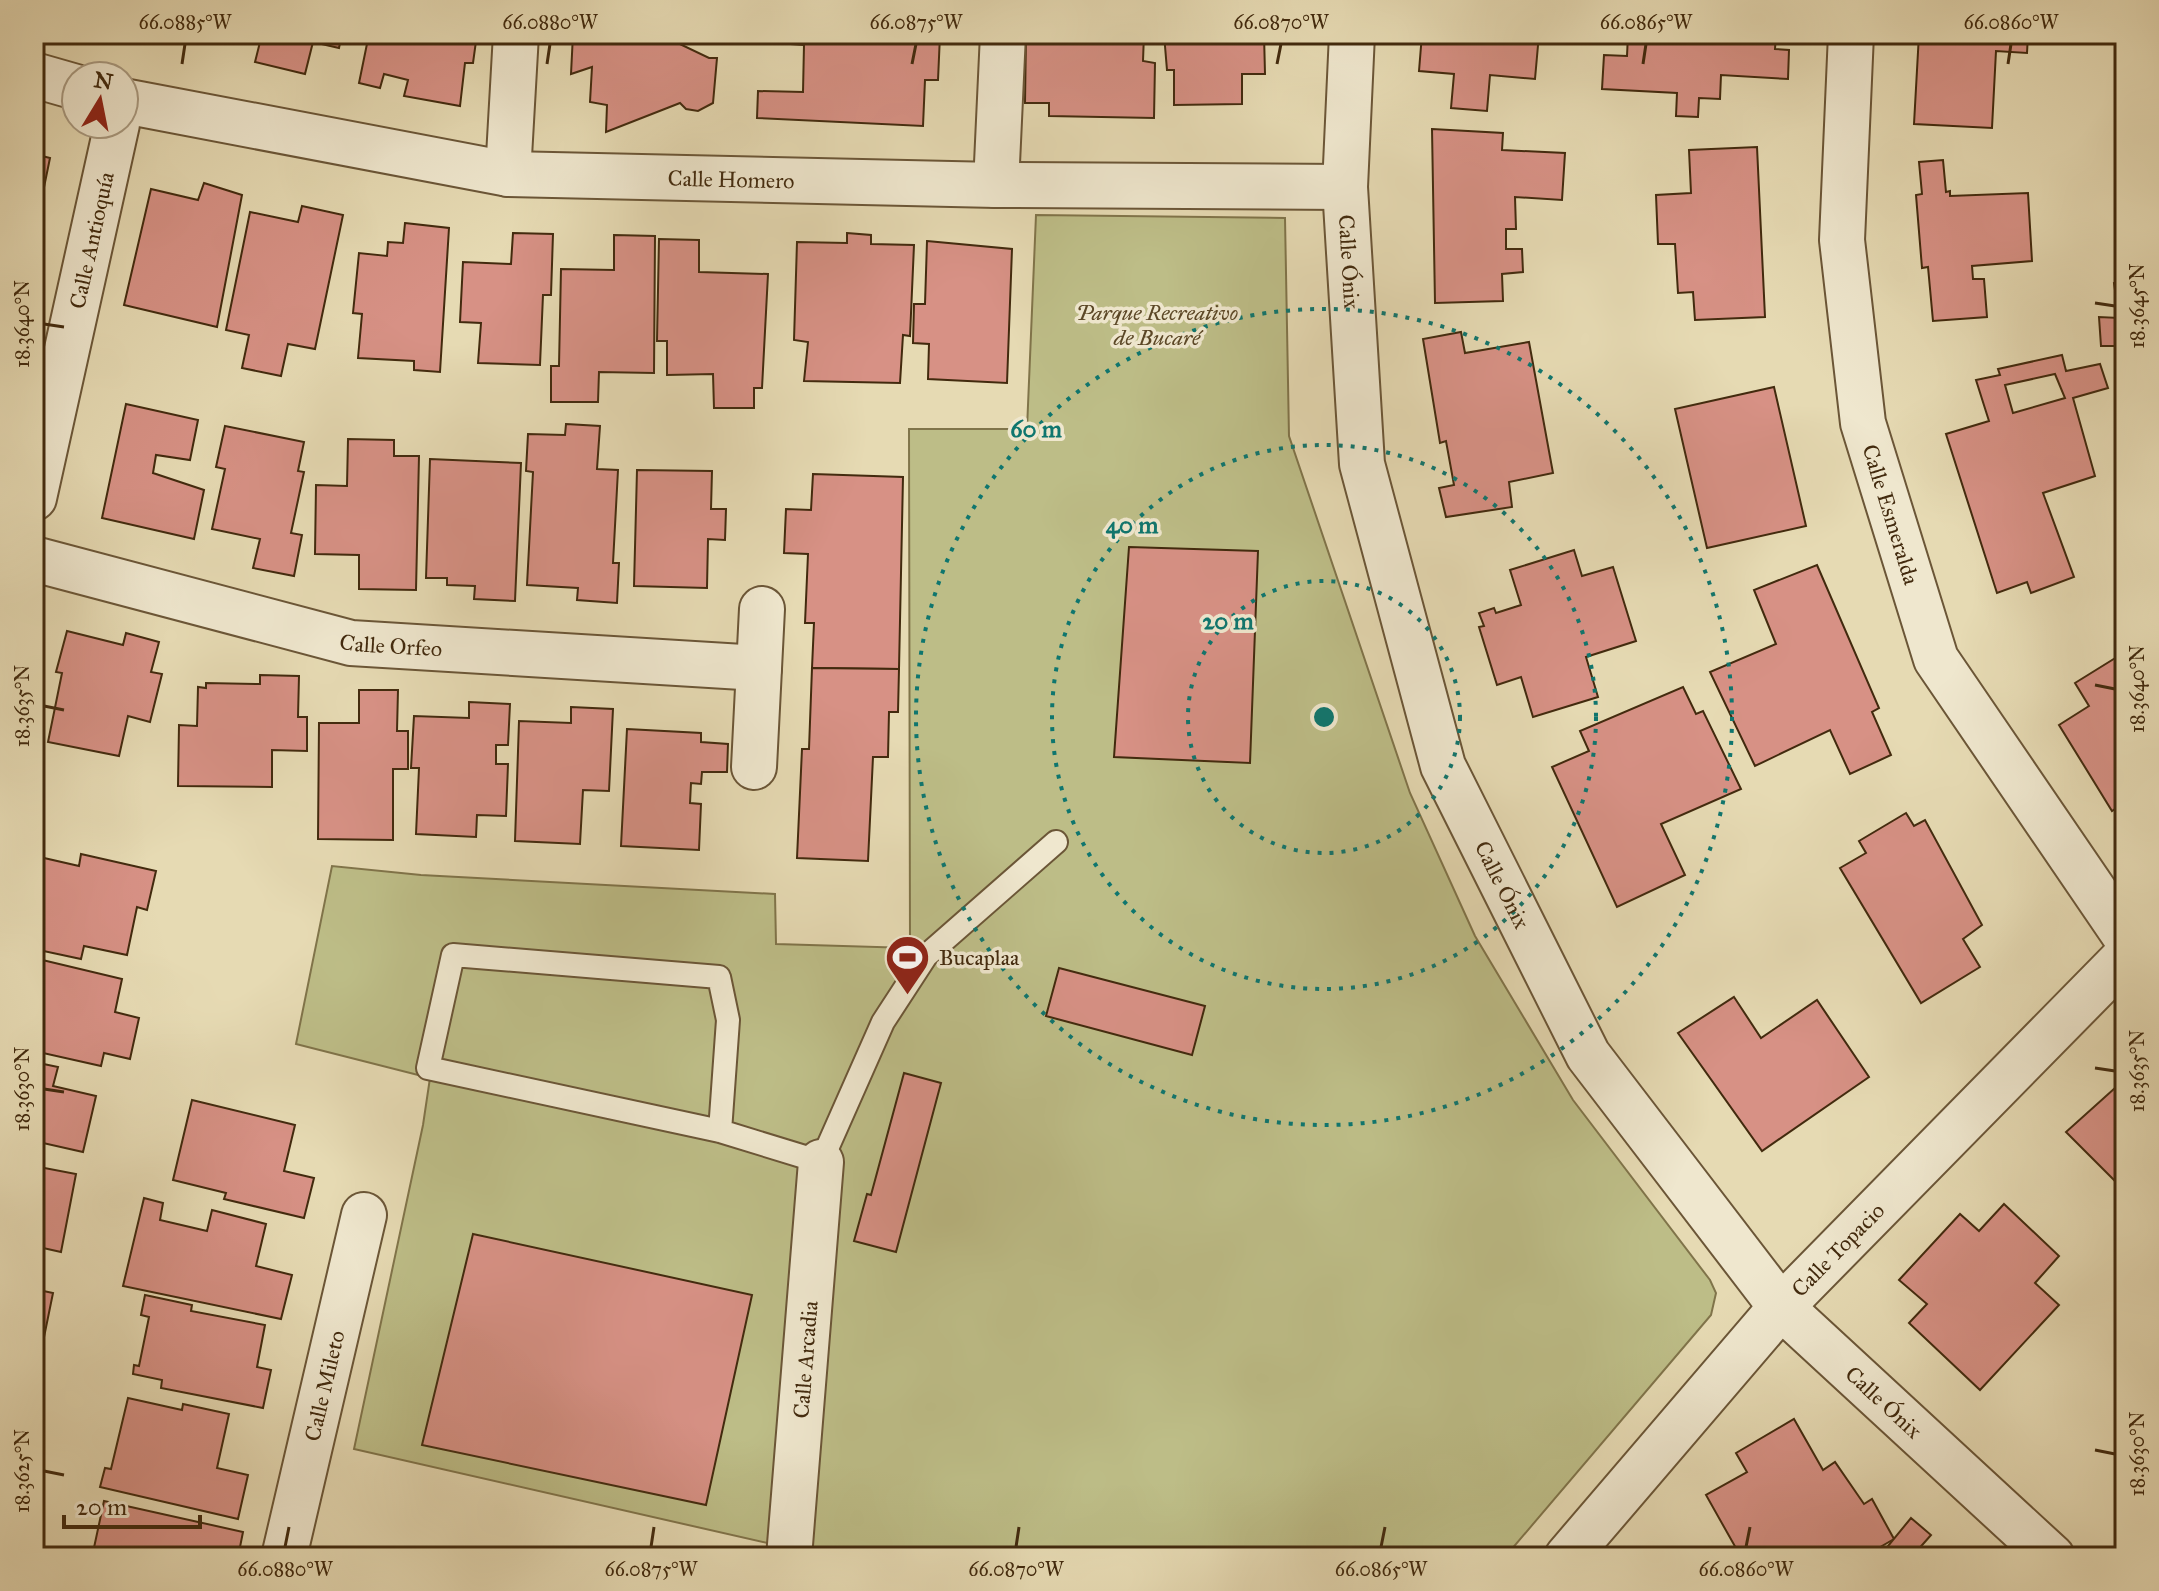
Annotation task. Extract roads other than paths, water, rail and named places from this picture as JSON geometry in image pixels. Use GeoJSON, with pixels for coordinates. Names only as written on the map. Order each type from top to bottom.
{"type":"FeatureCollection","features":[{"type":"Feature","properties":{"kind":"street"},"geometry":{"type":"LineString","coordinates":[[508,174],[516,34]]}},
{"type":"Feature","properties":{"kind":"street"},"geometry":{"type":"LineString","coordinates":[[996,185],[1003,34]]}},
{"type":"Feature","properties":{"kind":"street","name":"Calle Ónix"},"geometry":{"type":"LineString","coordinates":[[1352,34],[1345,187],[1362,464],[1443,766],[1588,1055],[1781,1307],[2052,1557]]}},
{"type":"Feature","properties":{"kind":"street","name":"Calle Esmeralda"},"geometry":{"type":"LineString","coordinates":[[1851,34],[1842,240],[1863,423],[1872,453],[1936,659],[2125,936]]}},
{"type":"Feature","properties":{"kind":"street"},"geometry":{"type":"LineString","coordinates":[[34,75],[60,82]]}},
{"type":"Feature","properties":{"kind":"street","name":"Calle Homero"},"geometry":{"type":"LineString","coordinates":[[140,104],[508,174],[996,185],[1345,187]]}},
{"type":"Feature","properties":{"kind":"street","name":"Calle Antioquía"},"geometry":{"type":"LineString","coordinates":[[34,498],[113,140]]}},
{"type":"Feature","properties":{"kind":"street","name":"Calle Orfeo"},"geometry":{"type":"LineString","coordinates":[[34,559],[351,643],[759,668]]}},
{"type":"Feature","properties":{"kind":"street"},"geometry":{"type":"LineString","coordinates":[[754,767],[762,609]]}},
{"type":"Feature","properties":{"kind":"street","name":"Calle Topacio"},"geometry":{"type":"LineString","coordinates":[[1567,1557],[1781,1307],[2125,957]]}},
{"type":"Feature","properties":{"kind":"street","name":"Calle Arcadia"},"geometry":{"type":"LineString","coordinates":[[789,1557],[821,1162]]}},
{"type":"Feature","properties":{"kind":"street","name":"Calle Mileto"},"geometry":{"type":"LineString","coordinates":[[284,1557],[364,1215]]}},
{"type":"Feature","properties":{"kind":"lane"},"geometry":{"type":"LineString","coordinates":[[720,1131],[728,1020],[719,977],[453,955],[428,1068],[720,1131],[821,1162],[883,1022],[926,956],[1056,842]]}},
{"type":"Feature","properties":{"kind":"place","name":"Bucaplaa"},"geometry":{"type":"Point","coordinates":[908,996]}},
{"type":"Feature","properties":{"kind":"park label","name":"Parque Recreativo de Bucaré"},"geometry":{"type":"Point","coordinates":[1157,324]}}]}
